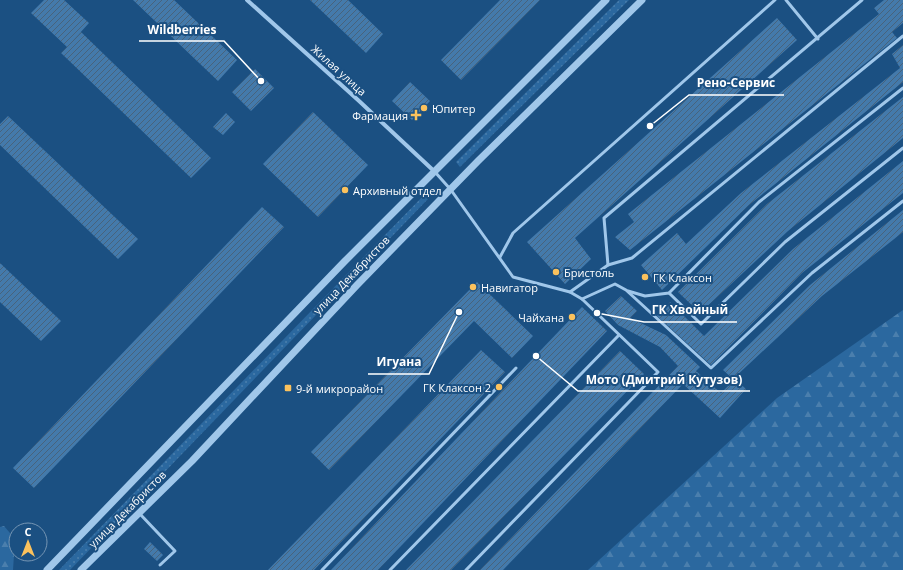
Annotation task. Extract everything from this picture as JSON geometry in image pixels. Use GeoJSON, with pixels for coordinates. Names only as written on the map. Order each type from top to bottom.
{"type":"FeatureCollection","features":[{"type":"Feature","properties":{"kind":"street","name":"Жилая улица"},"geometry":{"type":"LineString","coordinates":[[247,0],[435,172]]}},
{"type":"Feature","properties":{"kind":"street","name":"улица Декабристов"},"geometry":{"type":"LineString","coordinates":[[47,570],[344,262],[606,0]]}},
{"type":"Feature","properties":{"kind":"street","name":"улица Декабристов"},"geometry":{"type":"LineString","coordinates":[[81,570],[192,461],[352,290],[451,190],[488,150],[642,0]]}},
{"type":"Feature","properties":{"kind":"lane"},"geometry":{"type":"LineString","coordinates":[[500,258],[513,233],[775,0]]}},
{"type":"Feature","properties":{"kind":"lane"},"geometry":{"type":"LineString","coordinates":[[786,0],[818,39]]}},
{"type":"Feature","properties":{"kind":"lane"},"geometry":{"type":"LineString","coordinates":[[608,265],[604,218],[818,39],[862,0]]}},
{"type":"Feature","properties":{"kind":"lane"},"geometry":{"type":"LineString","coordinates":[[570,292],[608,265],[632,258],[903,36]]}},
{"type":"Feature","properties":{"kind":"lane"},"geometry":{"type":"LineString","coordinates":[[582,299],[614,284],[626,290],[645,296],[669,293],[759,202],[903,88]]}},
{"type":"Feature","properties":{"kind":"lane"},"geometry":{"type":"LineString","coordinates":[[669,293],[701,324],[785,242],[903,148]]}},
{"type":"Feature","properties":{"kind":"lane"},"geometry":{"type":"LineString","coordinates":[[435,172],[451,190],[513,277],[570,292],[582,299],[658,372],[466,570]]}},
{"type":"Feature","properties":{"kind":"lane"},"geometry":{"type":"LineString","coordinates":[[626,290],[711,368],[812,273],[903,201]]}},
{"type":"Feature","properties":{"kind":"lane"},"geometry":{"type":"LineString","coordinates":[[390,570],[619,335]]}},
{"type":"Feature","properties":{"kind":"lane"},"geometry":{"type":"LineString","coordinates":[[322,570],[516,368]]}},
{"type":"Feature","properties":{"kind":"lane"},"geometry":{"type":"LineString","coordinates":[[138,513],[175,551],[160,565]]}},
{"type":"Feature","properties":{"kind":"green space"},"geometry":{"type":"Polygon","coordinates":[[[619,0],[629,0],[460,167],[456,162],[619,0]]]}},
{"type":"Feature","properties":{"kind":"green space"},"geometry":{"type":"Polygon","coordinates":[[[425,194],[428,199],[70,570],[59,570],[425,194]]]}},
{"type":"Feature","properties":{"kind":"green space"},"geometry":{"type":"Polygon","coordinates":[[[903,310],[903,570],[588,570],[777,398],[903,310]]]}},
{"type":"Feature","properties":{"kind":"green space"},"geometry":{"type":"Polygon","coordinates":[[[4,526],[8,531],[8,562],[14,562],[13,570],[0,570],[0,527],[4,526]]]}},
{"type":"Feature","properties":{"kind":"building"},"geometry":{"type":"Polygon","coordinates":[[[44,0],[64,0],[89,23],[68,46],[81,32],[211,158],[191,178],[61,53],[67,47],[31,13],[44,0]]]}},
{"type":"Feature","properties":{"kind":"building"},"geometry":{"type":"Polygon","coordinates":[[[133,0],[174,0],[237,60],[218,81],[133,0]]]}},
{"type":"Feature","properties":{"kind":"building"},"geometry":{"type":"Polygon","coordinates":[[[310,0],[348,0],[383,34],[366,53],[310,0]]]}},
{"type":"Feature","properties":{"kind":"building"},"geometry":{"type":"Polygon","coordinates":[[[500,0],[540,0],[461,80],[441,60],[500,0]]]}},
{"type":"Feature","properties":{"kind":"building"},"geometry":{"type":"Polygon","coordinates":[[[884,0],[903,0],[903,23],[892,32],[897,38],[630,250],[615,237],[634,222],[628,214],[879,14],[874,8],[884,0]]]}},
{"type":"Feature","properties":{"kind":"building"},"geometry":{"type":"Polygon","coordinates":[[[777,18],[797,40],[575,238],[591,259],[565,284],[527,242],[777,18]]]}},
{"type":"Feature","properties":{"kind":"building"},"geometry":{"type":"Polygon","coordinates":[[[903,45],[903,82],[749,205],[662,290],[641,265],[677,233],[686,244],[741,193],[900,68],[892,54],[903,45]]]}},
{"type":"Feature","properties":{"kind":"building"},"geometry":{"type":"Polygon","coordinates":[[[255,69],[274,88],[251,111],[232,92],[255,69]]]}},
{"type":"Feature","properties":{"kind":"building"},"geometry":{"type":"Polygon","coordinates":[[[410,82],[430,101],[412,120],[392,101],[410,82]]]}},
{"type":"Feature","properties":{"kind":"building"},"geometry":{"type":"Polygon","coordinates":[[[903,97],[903,138],[788,231],[700,313],[678,292],[767,204],[903,97]]]}},
{"type":"Feature","properties":{"kind":"building"},"geometry":{"type":"Polygon","coordinates":[[[313,112],[368,165],[318,217],[263,164],[313,112]]]}},
{"type":"Feature","properties":{"kind":"building"},"geometry":{"type":"Polygon","coordinates":[[[226,113],[235,122],[223,135],[213,127],[226,113]]]}},
{"type":"Feature","properties":{"kind":"building"},"geometry":{"type":"Polygon","coordinates":[[[8,116],[138,239],[118,259],[0,145],[0,124],[8,116]]]}},
{"type":"Feature","properties":{"kind":"building"},"geometry":{"type":"Polygon","coordinates":[[[903,161],[903,193],[802,273],[711,365],[657,316],[670,302],[704,336],[793,249],[903,161]]]}},
{"type":"Feature","properties":{"kind":"building"},"geometry":{"type":"Polygon","coordinates":[[[262,207],[284,227],[34,488],[13,468],[262,207]]]}},
{"type":"Feature","properties":{"kind":"building"},"geometry":{"type":"Polygon","coordinates":[[[903,210],[903,232],[822,296],[733,379],[723,370],[810,285],[903,210]]]}},
{"type":"Feature","properties":{"kind":"building"},"geometry":{"type":"Polygon","coordinates":[[[0,263],[61,321],[41,341],[0,302],[0,263]]]}},
{"type":"Feature","properties":{"kind":"building"},"geometry":{"type":"Polygon","coordinates":[[[477,282],[533,336],[512,358],[474,321],[329,470],[311,452],[477,282]]]}},
{"type":"Feature","properties":{"kind":"building"},"geometry":{"type":"Polygon","coordinates":[[[621,296],[637,311],[630,318],[666,335],[700,367],[696,371],[721,393],[735,379],[746,389],[720,418],[683,384],[503,570],[480,570],[678,366],[660,347],[618,325],[605,311],[621,296]]]}},
{"type":"Feature","properties":{"kind":"building"},"geometry":{"type":"Polygon","coordinates":[[[582,307],[607,331],[378,570],[331,570],[582,307]]]}},
{"type":"Feature","properties":{"kind":"building"},"geometry":{"type":"Polygon","coordinates":[[[481,350],[505,372],[314,570],[268,570],[481,350]]]}},
{"type":"Feature","properties":{"kind":"building"},"geometry":{"type":"Polygon","coordinates":[[[620,351],[644,374],[451,570],[406,570],[620,351]]]}},
{"type":"Feature","properties":{"kind":"building"},"geometry":{"type":"Polygon","coordinates":[[[150,542],[163,555],[157,561],[144,549],[150,542]]]}},
{"type":"Feature","properties":{"kind":"place","name":"Wildberries"},"geometry":{"type":"Point","coordinates":[261,81]}},
{"type":"Feature","properties":{"kind":"place","name":"Юпитер"},"geometry":{"type":"Point","coordinates":[424,108]}},
{"type":"Feature","properties":{"kind":"place","name":"Фармация"},"geometry":{"type":"Point","coordinates":[416,115]}},
{"type":"Feature","properties":{"kind":"place","name":"Рено-Сервис"},"geometry":{"type":"Point","coordinates":[650,126]}},
{"type":"Feature","properties":{"kind":"place","name":"Архивный отдел"},"geometry":{"type":"Point","coordinates":[345,190]}},
{"type":"Feature","properties":{"kind":"place","name":"Бристоль"},"geometry":{"type":"Point","coordinates":[556,272]}},
{"type":"Feature","properties":{"kind":"place","name":"ГК Клаксон"},"geometry":{"type":"Point","coordinates":[645,277]}},
{"type":"Feature","properties":{"kind":"place","name":"Навигатор"},"geometry":{"type":"Point","coordinates":[473,287]}},
{"type":"Feature","properties":{"kind":"place","name":"Игуана"},"geometry":{"type":"Point","coordinates":[459,312]}},
{"type":"Feature","properties":{"kind":"place","name":"ГК Хвойный"},"geometry":{"type":"Point","coordinates":[597,313]}},
{"type":"Feature","properties":{"kind":"place","name":"Чайхана"},"geometry":{"type":"Point","coordinates":[572,317]}},
{"type":"Feature","properties":{"kind":"place","name":"Мото (Дмитрий Кутузов)"},"geometry":{"type":"Point","coordinates":[536,356]}},
{"type":"Feature","properties":{"kind":"place","name":"ГК Клаксон 2"},"geometry":{"type":"Point","coordinates":[499,387]}},
{"type":"Feature","properties":{"kind":"place","name":"9-й микрорайон"},"geometry":{"type":"Point","coordinates":[288,388]}}]}
